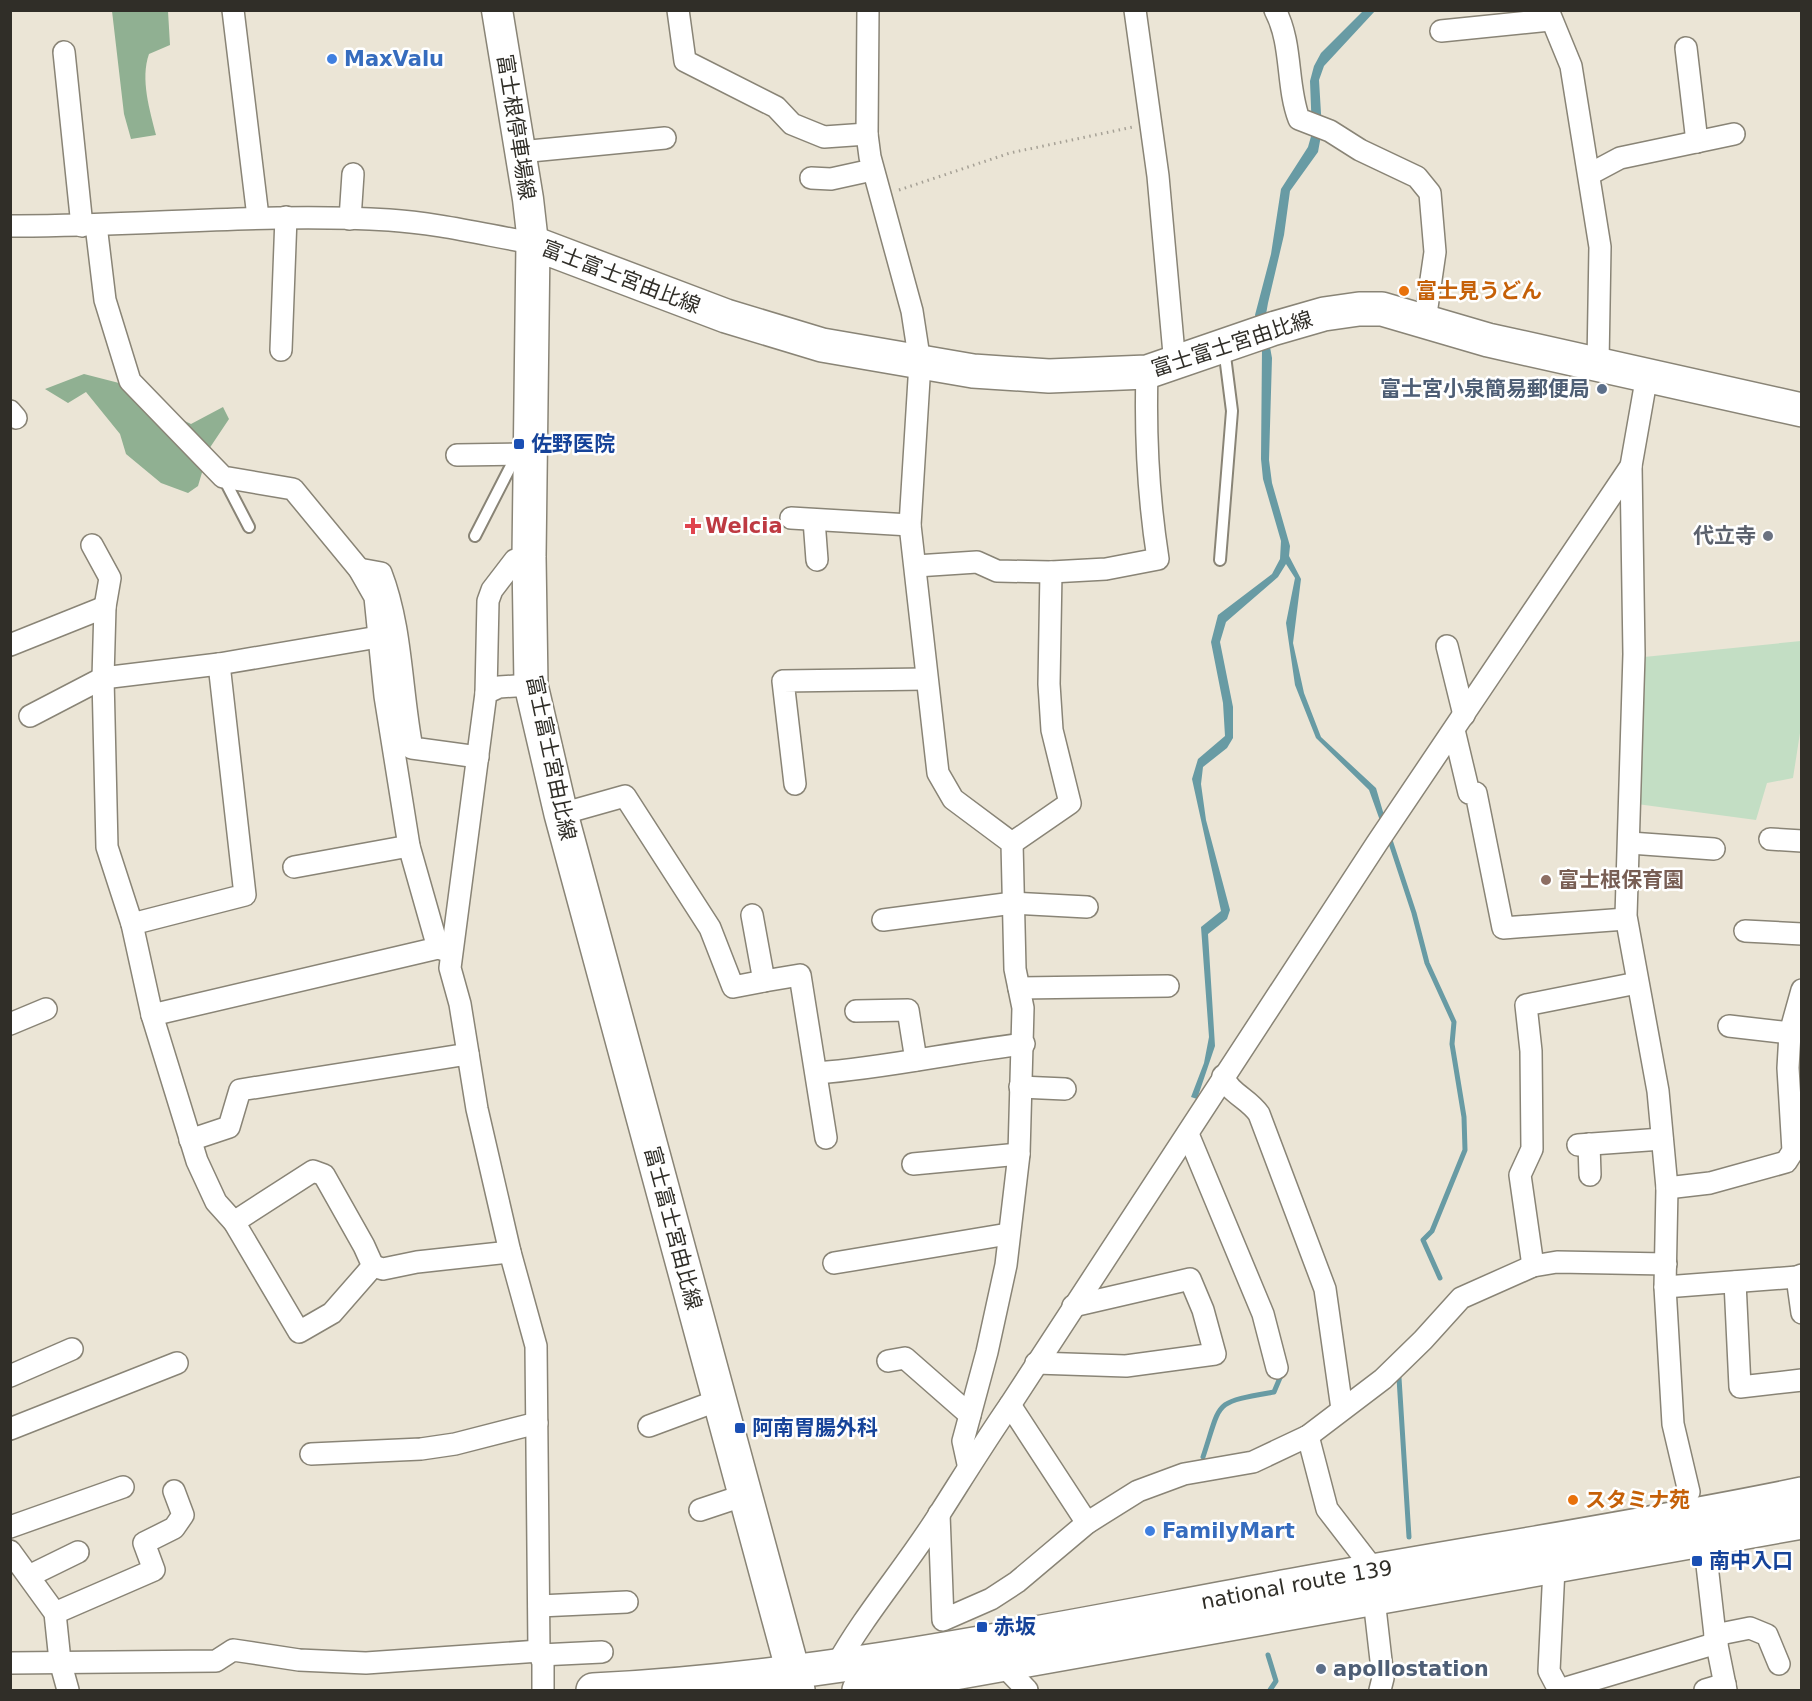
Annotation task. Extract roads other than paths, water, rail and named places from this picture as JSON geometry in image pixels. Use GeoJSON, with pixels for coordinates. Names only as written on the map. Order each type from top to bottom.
{"type":"FeatureCollection","features":[{"type":"Feature","properties":{"kind":"main road","name":"富士根停車場線"},"geometry":{"type":"LineString","coordinates":[[497,10],[533,243]]}},
{"type":"Feature","properties":{"kind":"main road","name":"富士富士宮由比線"},"geometry":{"type":"LineString","coordinates":[[789,1685],[745,1495],[561,814],[531,685],[529,557],[524,454],[533,243],[726,316],[844,350],[973,371],[1049,376],[1161,368],[1324,314],[1359,309],[1382,309],[1488,340],[1802,410]]}},
{"type":"Feature","properties":{"kind":"main road","name":"national route 139"},"geometry":{"type":"LineString","coordinates":[[859,1690],[1004,1666],[1374,1584],[1802,1494]]}},
{"type":"Feature","properties":{"kind":"main road","name":"national route 139"},"geometry":{"type":"LineString","coordinates":[[592,1690],[789,1685],[836,1666],[1374,1584],[1554,1568],[1802,1522]]}},
{"type":"Feature","properties":{"kind":"street"},"geometry":{"type":"LineString","coordinates":[[233,10],[258,217]]}},
{"type":"Feature","properties":{"kind":"street"},"geometry":{"type":"LineString","coordinates":[[678,10],[685,61],[776,108],[792,124],[824,137],[867,134]]}},
{"type":"Feature","properties":{"kind":"street"},"geometry":{"type":"LineString","coordinates":[[916,566],[977,562],[997,571],[1051,572],[1106,569],[1158,560],[1148,496],[1145,428],[1161,368],[1152,123],[1135,10]]}},
{"type":"Feature","properties":{"kind":"street"},"geometry":{"type":"LineString","coordinates":[[1275,10],[1281,22],[1292,99],[1299,119],[1330,131],[1360,150],[1417,177],[1430,193],[1435,252],[1425,321]]}},
{"type":"Feature","properties":{"kind":"street"},"geometry":{"type":"LineString","coordinates":[[871,13],[867,134],[872,170],[912,311],[920,363],[910,525],[938,773],[953,799],[1012,843]]}},
{"type":"Feature","properties":{"kind":"street"},"geometry":{"type":"LineString","coordinates":[[1441,31],[1549,15],[1571,66],[1590,174],[1600,247],[1598,363]]}},
{"type":"Feature","properties":{"kind":"street"},"geometry":{"type":"LineString","coordinates":[[1686,48],[1697,142]]}},
{"type":"Feature","properties":{"kind":"street"},"geometry":{"type":"LineString","coordinates":[[64,52],[89,226],[105,300],[130,381],[224,477],[293,489],[359,569],[375,597],[378,638],[409,846],[445,950],[460,1004],[477,1108],[510,1252],[536,1346],[539,1606],[543,1690]]}},
{"type":"Feature","properties":{"kind":"street"},"geometry":{"type":"LineString","coordinates":[[1590,174],[1620,158],[1734,134]]}},
{"type":"Feature","properties":{"kind":"street"},"geometry":{"type":"LineString","coordinates":[[520,152],[665,138]]}},
{"type":"Feature","properties":{"kind":"street"},"geometry":{"type":"LineString","coordinates":[[811,178],[831,179],[872,170]]}},
{"type":"Feature","properties":{"kind":"street"},"geometry":{"type":"LineString","coordinates":[[350,219],[353,174]]}},
{"type":"Feature","properties":{"kind":"street"},"geometry":{"type":"LineString","coordinates":[[10,226],[89,226],[258,217],[391,220],[533,243]]}},
{"type":"Feature","properties":{"kind":"street"},"geometry":{"type":"LineString","coordinates":[[281,350],[286,217]]}},
{"type":"Feature","properties":{"kind":"street"},"geometry":{"type":"LineString","coordinates":[[1647,375],[1631,466],[1634,654],[1626,919],[1658,1091],[1667,1188],[1665,1287],[1673,1424],[1689,1492]]}},
{"type":"Feature","properties":{"kind":"street"},"geometry":{"type":"LineString","coordinates":[[457,455],[524,454]]}},
{"type":"Feature","properties":{"kind":"street"},"geometry":{"type":"LineString","coordinates":[[836,1666],[854,1635],[939,1514],[968,1464],[1010,1405],[1377,843],[1631,466]]}},
{"type":"Feature","properties":{"kind":"street"},"geometry":{"type":"LineString","coordinates":[[791,518],[910,525]]}},
{"type":"Feature","properties":{"kind":"street"},"geometry":{"type":"LineString","coordinates":[[814,520],[817,560]]}},
{"type":"Feature","properties":{"kind":"street"},"geometry":{"type":"LineString","coordinates":[[92,545],[110,578],[105,607],[104,678],[107,847],[132,924],[152,1015],[190,1140],[216,1202],[234,1222],[298,1332],[332,1313],[373,1266]]}},
{"type":"Feature","properties":{"kind":"street"},"geometry":{"type":"LineString","coordinates":[[445,950],[478,757],[486,693],[488,601],[492,590],[515,560],[529,557]]}},
{"type":"Feature","properties":{"kind":"street"},"geometry":{"type":"LineString","coordinates":[[359,569],[381,573],[392,602],[404,709],[412,748],[478,757]]}},
{"type":"Feature","properties":{"kind":"street"},"geometry":{"type":"LineString","coordinates":[[1012,843],[1070,803],[1052,730],[1049,684],[1051,572]]}},
{"type":"Feature","properties":{"kind":"street"},"geometry":{"type":"LineString","coordinates":[[10,645],[105,607]]}},
{"type":"Feature","properties":{"kind":"street"},"geometry":{"type":"LineString","coordinates":[[30,716],[104,678],[219,664],[378,638]]}},
{"type":"Feature","properties":{"kind":"street"},"geometry":{"type":"LineString","coordinates":[[1447,645],[1469,793],[1476,793],[1503,928],[1626,919]]}},
{"type":"Feature","properties":{"kind":"street"},"geometry":{"type":"LineString","coordinates":[[132,924],[245,895],[219,664]]}},
{"type":"Feature","properties":{"kind":"street"},"geometry":{"type":"LineString","coordinates":[[795,784],[783,681],[926,679]]}},
{"type":"Feature","properties":{"kind":"street"},"geometry":{"type":"LineString","coordinates":[[486,693],[499,687],[531,685]]}},
{"type":"Feature","properties":{"kind":"street"},"geometry":{"type":"LineString","coordinates":[[561,814],[625,796],[710,928],[733,987],[800,975],[826,1138]]}},
{"type":"Feature","properties":{"kind":"street"},"geometry":{"type":"LineString","coordinates":[[1770,839],[1802,841]]}},
{"type":"Feature","properties":{"kind":"street"},"geometry":{"type":"LineString","coordinates":[[968,1464],[963,1441],[1006,1265],[1019,1154],[1020,1087],[1024,1044],[1023,1008],[1015,969],[1012,843]]}},
{"type":"Feature","properties":{"kind":"street"},"geometry":{"type":"LineString","coordinates":[[1630,843],[1714,849]]}},
{"type":"Feature","properties":{"kind":"street"},"geometry":{"type":"LineString","coordinates":[[294,867],[409,846]]}},
{"type":"Feature","properties":{"kind":"street"},"geometry":{"type":"LineString","coordinates":[[883,920],[1013,903],[1087,907]]}},
{"type":"Feature","properties":{"kind":"street"},"geometry":{"type":"LineString","coordinates":[[752,915],[764,981]]}},
{"type":"Feature","properties":{"kind":"street"},"geometry":{"type":"LineString","coordinates":[[1745,931],[1802,934]]}},
{"type":"Feature","properties":{"kind":"street"},"geometry":{"type":"LineString","coordinates":[[152,1015],[445,950]]}},
{"type":"Feature","properties":{"kind":"street"},"geometry":{"type":"LineString","coordinates":[[1533,1266],[1520,1175],[1532,1149],[1531,1051],[1526,1005],[1637,983]]}},
{"type":"Feature","properties":{"kind":"street"},"geometry":{"type":"LineString","coordinates":[[1019,988],[1168,986]]}},
{"type":"Feature","properties":{"kind":"street"},"geometry":{"type":"LineString","coordinates":[[1667,1188],[1710,1183],[1786,1162],[1793,1150],[1788,1068],[1790,1033],[1802,990]]}},
{"type":"Feature","properties":{"kind":"street"},"geometry":{"type":"LineString","coordinates":[[10,1024],[46,1009]]}},
{"type":"Feature","properties":{"kind":"street"},"geometry":{"type":"LineString","coordinates":[[856,1011],[908,1011],[916,1060]]}},
{"type":"Feature","properties":{"kind":"street"},"geometry":{"type":"LineString","coordinates":[[1729,1026],[1790,1033]]}},
{"type":"Feature","properties":{"kind":"street"},"geometry":{"type":"LineString","coordinates":[[817,1073],[1024,1044]]}},
{"type":"Feature","properties":{"kind":"street"},"geometry":{"type":"LineString","coordinates":[[190,1140],[229,1127],[240,1090],[468,1054]]}},
{"type":"Feature","properties":{"kind":"street"},"geometry":{"type":"LineString","coordinates":[[1223,1076],[1227,1088],[1252,1103],[1259,1114],[1326,1289],[1342,1409]]}},
{"type":"Feature","properties":{"kind":"street"},"geometry":{"type":"LineString","coordinates":[[1020,1087],[1065,1089]]}},
{"type":"Feature","properties":{"kind":"street"},"geometry":{"type":"LineString","coordinates":[[1188,1134],[1263,1314],[1277,1368]]}},
{"type":"Feature","properties":{"kind":"street"},"geometry":{"type":"LineString","coordinates":[[1590,1175],[1583,1145],[1662,1138]]}},
{"type":"Feature","properties":{"kind":"street"},"geometry":{"type":"LineString","coordinates":[[913,1164],[1019,1154]]}},
{"type":"Feature","properties":{"kind":"street"},"geometry":{"type":"LineString","coordinates":[[234,1222],[313,1171],[324,1174],[373,1266],[383,1269],[417,1262],[510,1252]]}},
{"type":"Feature","properties":{"kind":"street"},"geometry":{"type":"LineString","coordinates":[[834,1263],[1008,1234]]}},
{"type":"Feature","properties":{"kind":"street"},"geometry":{"type":"LineString","coordinates":[[939,1514],[943,1620],[991,1599],[1017,1582],[1087,1523],[1138,1491],[1184,1474],[1253,1462],[1308,1436],[1383,1379],[1461,1298],[1533,1266],[1557,1262],[1666,1264]]}},
{"type":"Feature","properties":{"kind":"street"},"geometry":{"type":"LineString","coordinates":[[1665,1287],[1799,1276],[1802,1313]]}},
{"type":"Feature","properties":{"kind":"street"},"geometry":{"type":"LineString","coordinates":[[1036,1363],[1126,1366],[1215,1354],[1203,1310],[1190,1279],[1073,1306]]}},
{"type":"Feature","properties":{"kind":"street"},"geometry":{"type":"LineString","coordinates":[[1736,1282],[1740,1387],[1802,1380]]}},
{"type":"Feature","properties":{"kind":"street"},"geometry":{"type":"LineString","coordinates":[[10,1377],[72,1349]]}},
{"type":"Feature","properties":{"kind":"street"},"geometry":{"type":"LineString","coordinates":[[888,1361],[906,1358],[970,1415]]}},
{"type":"Feature","properties":{"kind":"street"},"geometry":{"type":"LineString","coordinates":[[10,1429],[177,1363]]}},
{"type":"Feature","properties":{"kind":"street"},"geometry":{"type":"LineString","coordinates":[[649,1425],[719,1400]]}},
{"type":"Feature","properties":{"kind":"street"},"geometry":{"type":"LineString","coordinates":[[1010,1405],[1087,1523]]}},
{"type":"Feature","properties":{"kind":"street"},"geometry":{"type":"LineString","coordinates":[[310,1454],[421,1449],[455,1444],[537,1424]]}},
{"type":"Feature","properties":{"kind":"street"},"geometry":{"type":"LineString","coordinates":[[1308,1436],[1327,1509],[1374,1584],[1383,1678],[1380,1690]]}},
{"type":"Feature","properties":{"kind":"street"},"geometry":{"type":"LineString","coordinates":[[10,1527],[123,1487]]}},
{"type":"Feature","properties":{"kind":"street"},"geometry":{"type":"LineString","coordinates":[[55,1613],[154,1570],[144,1543],[174,1528],[183,1515],[174,1491]]}},
{"type":"Feature","properties":{"kind":"street"},"geometry":{"type":"LineString","coordinates":[[700,1510],[745,1495]]}},
{"type":"Feature","properties":{"kind":"street"},"geometry":{"type":"LineString","coordinates":[[10,1551],[55,1613],[64,1675]]}},
{"type":"Feature","properties":{"kind":"street"},"geometry":{"type":"LineString","coordinates":[[29,1576],[78,1552]]}},
{"type":"Feature","properties":{"kind":"street"},"geometry":{"type":"LineString","coordinates":[[1707,1565],[1719,1688]]}},
{"type":"Feature","properties":{"kind":"street"},"geometry":{"type":"LineString","coordinates":[[1554,1568],[1549,1671],[1559,1690],[1750,1628],[1767,1635],[1779,1664]]}},
{"type":"Feature","properties":{"kind":"street"},"geometry":{"type":"LineString","coordinates":[[539,1606],[627,1602]]}},
{"type":"Feature","properties":{"kind":"street"},"geometry":{"type":"LineString","coordinates":[[10,1663],[64,1675],[216,1661],[233,1650],[299,1660],[366,1663],[602,1652]]}},
{"type":"Feature","properties":{"kind":"street"},"geometry":{"type":"LineString","coordinates":[[1004,1666],[1027,1690]]}},
{"type":"Feature","properties":{"kind":"lane"},"geometry":{"type":"LineString","coordinates":[[1220,560],[1232,411],[1224,347]]}},
{"type":"Feature","properties":{"kind":"lane"},"geometry":{"type":"LineString","coordinates":[[475,536],[524,454]]}},
{"type":"Feature","properties":{"kind":"lane"},"geometry":{"type":"LineString","coordinates":[[224,477],[249,527]]}},
{"type":"Feature","properties":{"kind":"water"},"geometry":{"type":"Polygon","coordinates":[[[1363,11],[1375,11],[1324,66],[1319,80],[1322,130],[1318,152],[1290,191],[1284,235],[1265,320],[1272,358],[1269,460],[1272,483],[1290,546],[1289,556],[1301,579],[1293,643],[1304,693],[1321,737],[1376,788],[1386,822],[1383,829],[1369,790],[1316,738],[1295,685],[1286,623],[1295,578],[1286,564],[1278,577],[1226,622],[1220,642],[1233,707],[1233,738],[1227,748],[1203,767],[1201,784],[1206,820],[1230,910],[1227,919],[1208,934],[1215,1046],[1197,1099],[1191,1097],[1204,1063],[1209,1037],[1201,927],[1221,911],[1192,779],[1198,759],[1225,736],[1223,703],[1211,642],[1218,615],[1272,574],[1280,559],[1281,541],[1263,479],[1261,459],[1262,348],[1255,315],[1271,254],[1281,189],[1308,147],[1312,133],[1310,81],[1314,66],[1321,53],[1363,11]]]}},
{"type":"Feature","properties":{"kind":"waterway"},"geometry":{"type":"LineString","coordinates":[[1389,837],[1414,913],[1427,963],[1454,1022],[1452,1044],[1464,1117],[1465,1150],[1432,1231],[1423,1240],[1440,1278]]}},
{"type":"Feature","properties":{"kind":"waterway"},"geometry":{"type":"LineString","coordinates":[[1203,1457],[1213,1424],[1222,1407],[1239,1399],[1274,1392],[1282,1373]]}},
{"type":"Feature","properties":{"kind":"waterway"},"geometry":{"type":"LineString","coordinates":[[1399,1378],[1409,1537]]}},
{"type":"Feature","properties":{"kind":"waterway"},"geometry":{"type":"LineString","coordinates":[[1268,1655],[1276,1681],[1270,1690]]}},
{"type":"Feature","properties":{"kind":"place","name":"MaxValu"},"geometry":{"type":"Point","coordinates":[332,59]}},
{"type":"Feature","properties":{"kind":"place","name":"富士見うどん"},"geometry":{"type":"Point","coordinates":[1404,291]}},
{"type":"Feature","properties":{"kind":"place","name":"富士宮小泉簡易郵便局"},"geometry":{"type":"Point","coordinates":[1602,389]}},
{"type":"Feature","properties":{"kind":"place","name":"佐野医院"},"geometry":{"type":"Point","coordinates":[519,444]}},
{"type":"Feature","properties":{"kind":"place","name":"Welcia"},"geometry":{"type":"Point","coordinates":[693,526]}},
{"type":"Feature","properties":{"kind":"place","name":"代立寺"},"geometry":{"type":"Point","coordinates":[1768,536]}},
{"type":"Feature","properties":{"kind":"place","name":"富士根保育園"},"geometry":{"type":"Point","coordinates":[1546,880]}},
{"type":"Feature","properties":{"kind":"place","name":"阿南胃腸外科"},"geometry":{"type":"Point","coordinates":[740,1428]}},
{"type":"Feature","properties":{"kind":"place","name":"スタミナ苑"},"geometry":{"type":"Point","coordinates":[1573,1500]}},
{"type":"Feature","properties":{"kind":"place","name":"FamilyMart"},"geometry":{"type":"Point","coordinates":[1150,1531]}},
{"type":"Feature","properties":{"kind":"place","name":"南中入口"},"geometry":{"type":"Point","coordinates":[1697,1561]}},
{"type":"Feature","properties":{"kind":"place","name":"赤坂"},"geometry":{"type":"Point","coordinates":[982,1627]}},
{"type":"Feature","properties":{"kind":"place","name":"apollostation"},"geometry":{"type":"Point","coordinates":[1321,1669]}}]}
